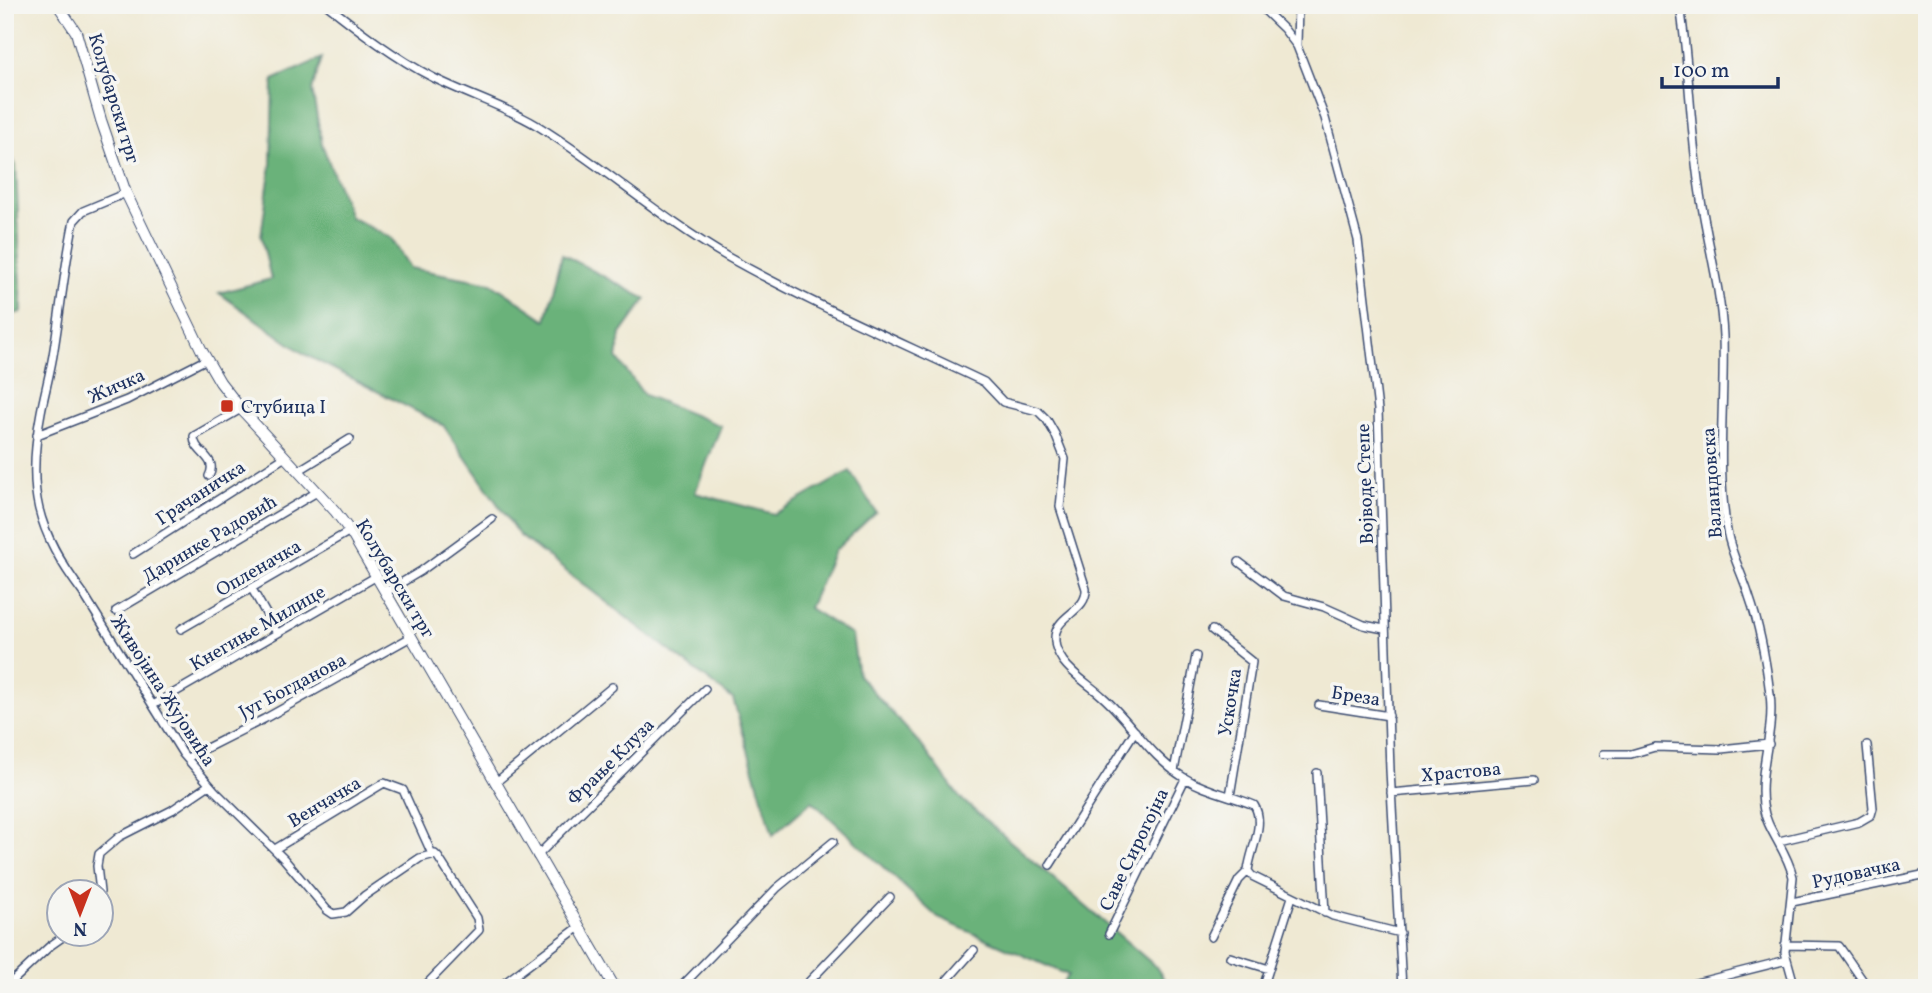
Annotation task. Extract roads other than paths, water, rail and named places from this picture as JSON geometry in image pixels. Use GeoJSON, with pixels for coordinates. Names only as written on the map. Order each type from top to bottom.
{"type":"FeatureCollection","features":[{"type":"Feature","properties":{"kind":"street","name":"Колубарски трг"},"geometry":{"type":"LineString","coordinates":[[58,5],[76,32],[101,120],[126,193],[207,359],[220,382],[241,409],[350,531],[579,926],[610,986]]}},
{"type":"Feature","properties":{"kind":"street"},"geometry":{"type":"LineString","coordinates":[[327,5],[355,27],[431,77],[519,115],[546,131],[663,216],[724,255],[984,382],[1003,402],[1038,411],[1043,415],[1055,434],[1065,459],[1060,507],[1087,597],[1084,603],[1059,624],[1055,646],[1081,680],[1104,697],[1174,771],[1208,790],[1254,804],[1257,809],[1258,826],[1248,871],[1239,880],[1211,937]]}},
{"type":"Feature","properties":{"kind":"street","name":"Војводе Степе"},"geometry":{"type":"LineString","coordinates":[[1259,5],[1297,46],[1325,118],[1358,240],[1378,410],[1384,629],[1402,988]]}},
{"type":"Feature","properties":{"kind":"street"},"geometry":{"type":"LineString","coordinates":[[1297,46],[1298,5]]}},
{"type":"Feature","properties":{"kind":"street","name":"Валандовска"},"geometry":{"type":"LineString","coordinates":[[1680,5],[1688,58],[1694,151],[1723,333],[1722,467],[1727,530],[1736,567],[1758,622],[1770,695],[1769,744],[1762,802],[1770,828],[1779,841],[1793,877],[1786,945],[1795,988]]}},
{"type":"Feature","properties":{"kind":"street","name":"Живојина Жујовића"},"geometry":{"type":"LineString","coordinates":[[126,193],[83,211],[74,221],[37,435],[36,499],[49,541],[187,758],[209,785],[275,849],[327,910],[333,914],[346,912],[364,896],[414,862],[432,854]]}},
{"type":"Feature","properties":{"kind":"street","name":"Жичка"},"geometry":{"type":"LineString","coordinates":[[37,435],[127,400],[207,359]]}},
{"type":"Feature","properties":{"kind":"street"},"geometry":{"type":"LineString","coordinates":[[209,476],[213,469],[194,443],[194,436],[241,409]]}},
{"type":"Feature","properties":{"kind":"street"},"geometry":{"type":"LineString","coordinates":[[298,471],[350,439]]}},
{"type":"Feature","properties":{"kind":"street","name":"Грачаничка"},"geometry":{"type":"LineString","coordinates":[[133,554],[285,457]]}},
{"type":"Feature","properties":{"kind":"street","name":"Даринке Радовић"},"geometry":{"type":"LineString","coordinates":[[116,611],[317,492]]}},
{"type":"Feature","properties":{"kind":"street"},"geometry":{"type":"LineString","coordinates":[[386,592],[492,519]]}},
{"type":"Feature","properties":{"kind":"street","name":"Опленачка"},"geometry":{"type":"LineString","coordinates":[[181,629],[350,531]]}},
{"type":"Feature","properties":{"kind":"street"},"geometry":{"type":"LineString","coordinates":[[1239,562],[1284,596],[1324,607],[1364,625],[1384,629]]}},
{"type":"Feature","properties":{"kind":"street","name":"Кнегиње Милице"},"geometry":{"type":"LineString","coordinates":[[153,705],[377,576]]}},
{"type":"Feature","properties":{"kind":"street"},"geometry":{"type":"LineString","coordinates":[[252,589],[277,633]]}},
{"type":"Feature","properties":{"kind":"street","name":"Ускочка"},"geometry":{"type":"LineString","coordinates":[[1212,630],[1252,662],[1230,796]]}},
{"type":"Feature","properties":{"kind":"street","name":"Југ Богданова"},"geometry":{"type":"LineString","coordinates":[[187,758],[275,713],[411,637]]}},
{"type":"Feature","properties":{"kind":"street"},"geometry":{"type":"LineString","coordinates":[[1174,771],[1196,656]]}},
{"type":"Feature","properties":{"kind":"street"},"geometry":{"type":"LineString","coordinates":[[495,783],[612,687]]}},
{"type":"Feature","properties":{"kind":"street","name":"Фрање Клуза"},"geometry":{"type":"LineString","coordinates":[[537,856],[705,689]]}},
{"type":"Feature","properties":{"kind":"street","name":"Бреза"},"geometry":{"type":"LineString","coordinates":[[1319,705],[1388,716]]}},
{"type":"Feature","properties":{"kind":"street"},"geometry":{"type":"LineString","coordinates":[[1049,865],[1135,731]]}},
{"type":"Feature","properties":{"kind":"street"},"geometry":{"type":"LineString","coordinates":[[1604,754],[1630,754],[1655,747],[1721,749],[1769,744]]}},
{"type":"Feature","properties":{"kind":"street"},"geometry":{"type":"LineString","coordinates":[[1779,841],[1859,822],[1871,815],[1867,745]]}},
{"type":"Feature","properties":{"kind":"street"},"geometry":{"type":"LineString","coordinates":[[1317,773],[1325,913]]}},
{"type":"Feature","properties":{"kind":"street","name":"Саве Сирогојна"},"geometry":{"type":"LineString","coordinates":[[1109,934],[1185,779]]}},
{"type":"Feature","properties":{"kind":"street","name":"Храстова"},"geometry":{"type":"LineString","coordinates":[[1391,793],[1534,779]]}},
{"type":"Feature","properties":{"kind":"street","name":"Венчачка"},"geometry":{"type":"LineString","coordinates":[[275,849],[384,783],[402,790],[432,854]]}},
{"type":"Feature","properties":{"kind":"street"},"geometry":{"type":"LineString","coordinates":[[98,878],[99,854],[119,837],[182,804],[209,785]]}},
{"type":"Feature","properties":{"kind":"street"},"geometry":{"type":"LineString","coordinates":[[680,988],[777,888],[834,842]]}},
{"type":"Feature","properties":{"kind":"street"},"geometry":{"type":"LineString","coordinates":[[423,988],[460,952],[479,930],[480,925],[438,857],[432,854]]}},
{"type":"Feature","properties":{"kind":"street"},"geometry":{"type":"LineString","coordinates":[[1248,871],[1255,878],[1325,913],[1400,933]]}},
{"type":"Feature","properties":{"kind":"street","name":"Рудовачка"},"geometry":{"type":"LineString","coordinates":[[1792,902],[1927,874]]}},
{"type":"Feature","properties":{"kind":"street"},"geometry":{"type":"LineString","coordinates":[[803,988],[890,897]]}},
{"type":"Feature","properties":{"kind":"street"},"geometry":{"type":"LineString","coordinates":[[1263,988],[1292,897]]}},
{"type":"Feature","properties":{"kind":"street"},"geometry":{"type":"LineString","coordinates":[[498,988],[579,926]]}},
{"type":"Feature","properties":{"kind":"street"},"geometry":{"type":"LineString","coordinates":[[1786,945],[1839,946],[1868,988]]}},
{"type":"Feature","properties":{"kind":"street"},"geometry":{"type":"LineString","coordinates":[[5,988],[48,948]]}},
{"type":"Feature","properties":{"kind":"street"},"geometry":{"type":"LineString","coordinates":[[940,988],[974,950]]}},
{"type":"Feature","properties":{"kind":"street"},"geometry":{"type":"LineString","coordinates":[[1230,957],[1269,969]]}},
{"type":"Feature","properties":{"kind":"street"},"geometry":{"type":"LineString","coordinates":[[1676,988],[1787,960]]}},
{"type":"Feature","properties":{"kind":"place","name":"Стубица I"},"geometry":{"type":"Point","coordinates":[227,406]}}]}
